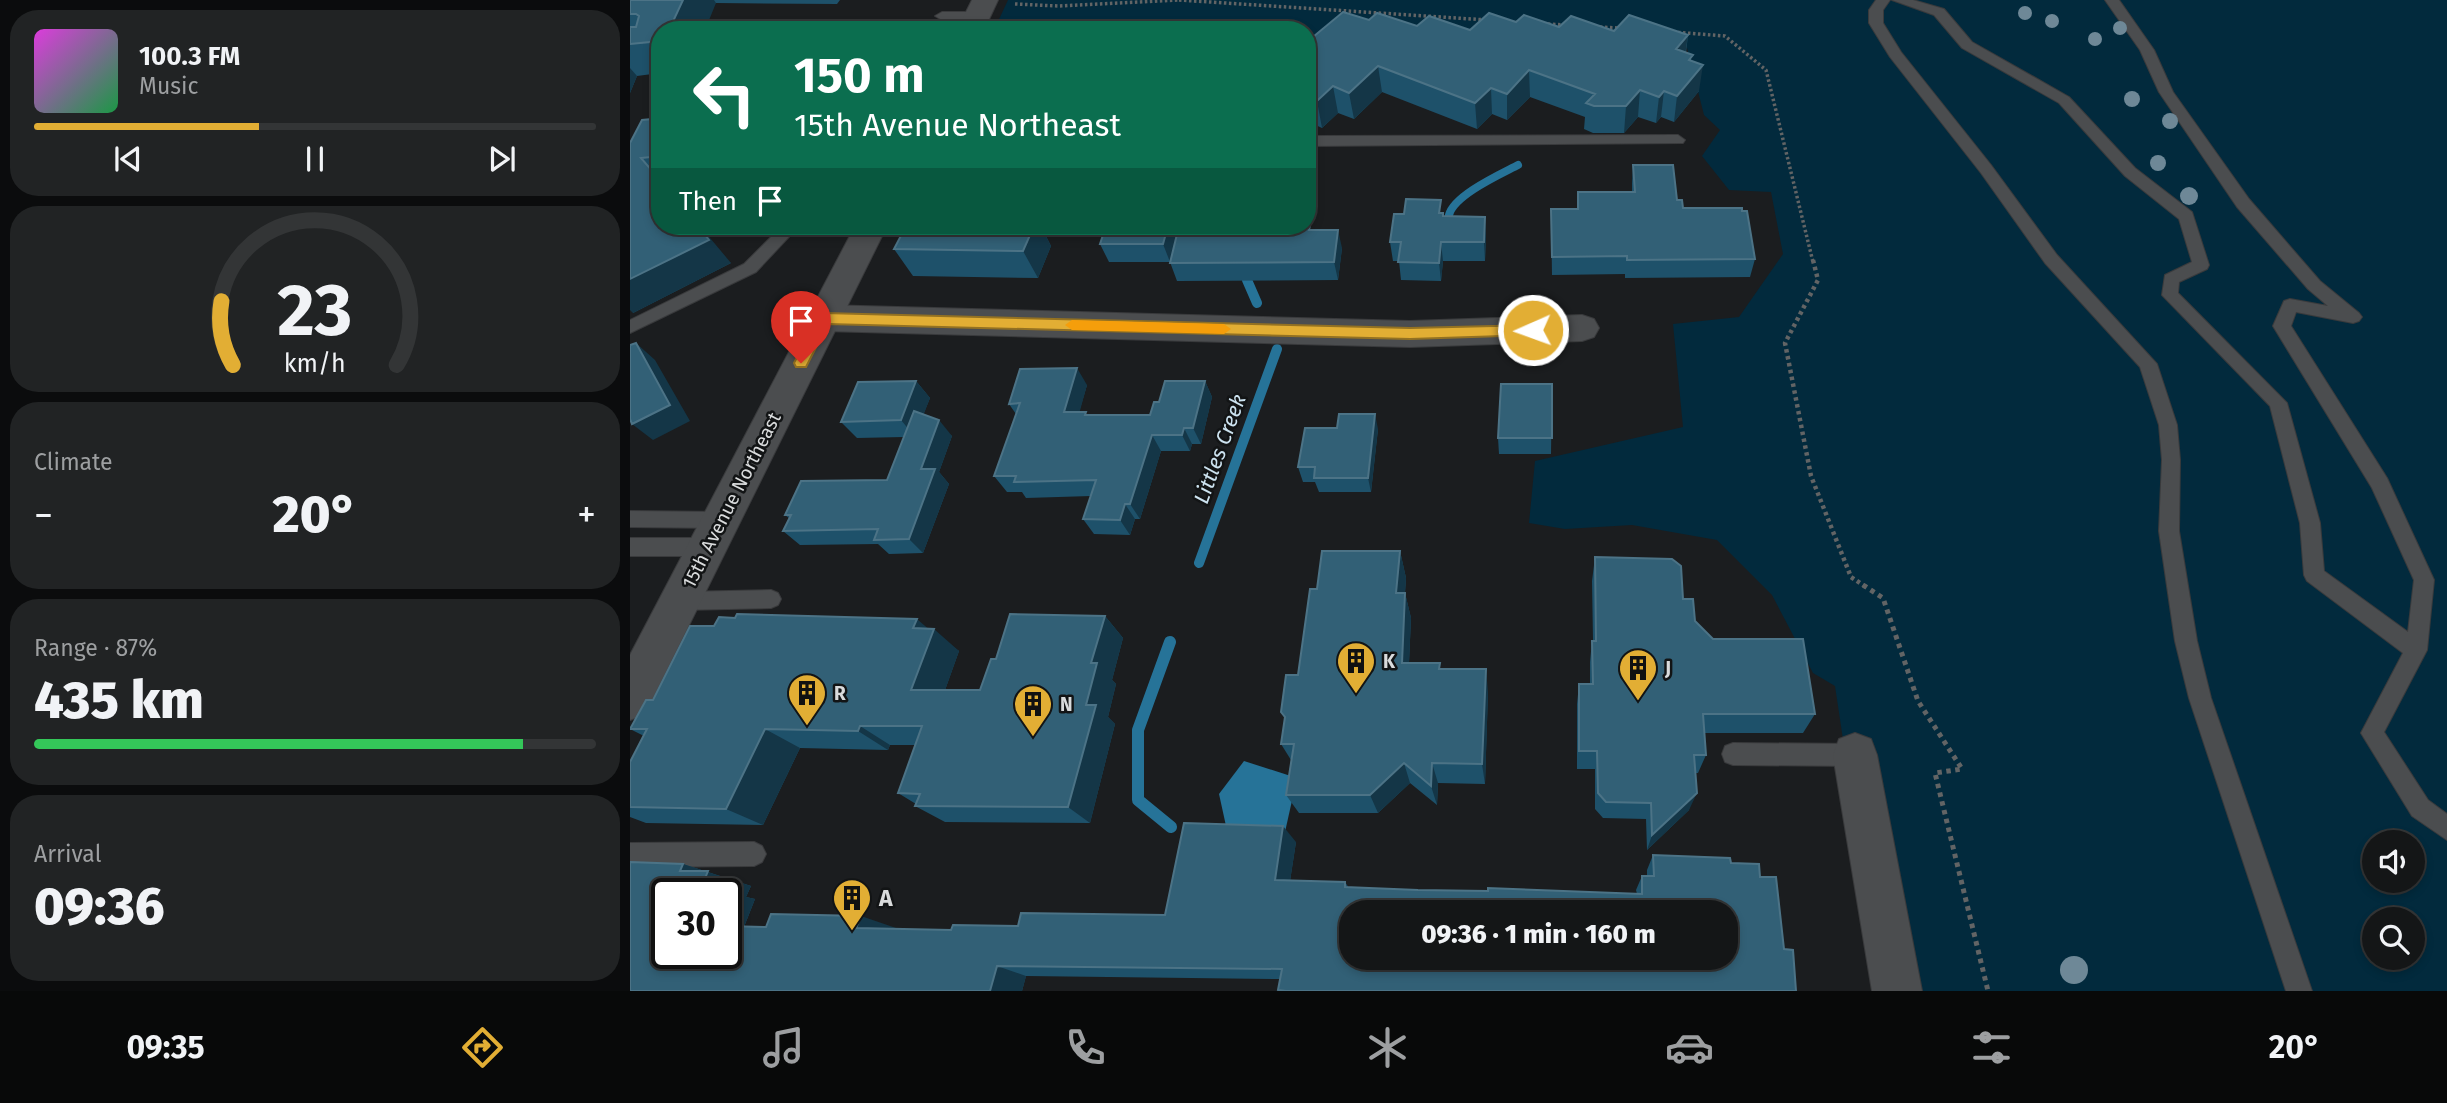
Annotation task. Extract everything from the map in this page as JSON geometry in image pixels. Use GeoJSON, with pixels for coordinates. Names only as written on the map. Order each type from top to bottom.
{"type":"FeatureCollection","features":[{"type":"Feature","properties":{"kind":"street","name":"15th Avenue Northeast"},"geometry":{"type":"LineString","coordinates":[[630,699],[866,235]]}},
{"type":"Feature","properties":{"kind":"street"},"geometry":{"type":"LineString","coordinates":[[824,318],[1410,334],[1582,328]]}},
{"type":"Feature","properties":{"kind":"street"},"geometry":{"type":"LineString","coordinates":[[1855,755],[1897,991]]}},
{"type":"Feature","properties":{"kind":"lane"},"geometry":{"type":"LineString","coordinates":[[1883,0],[1876,10],[1876,23],[1895,54],[1986,169],[2051,259],[2148,364],[2168,425],[2171,460],[2169,531],[2186,641],[2200,698],[2300,991]]}},
{"type":"Feature","properties":{"kind":"lane"},"geometry":{"type":"LineString","coordinates":[[1899,0],[1939,12],[1967,45],[2064,100],[2130,172],[2186,216],[2201,265],[2171,279],[2170,295],[2278,403],[2311,523],[2314,575],[2416,650]]}},
{"type":"Feature","properties":{"kind":"lane"},"geometry":{"type":"LineString","coordinates":[[2112,0],[2147,50],[2166,92],[2243,203],[2314,285],[2353,317],[2290,305],[2282,326],[2380,484],[2424,580],[2416,650],[2372,733],[2420,808],[2447,828]]}},
{"type":"Feature","properties":{"kind":"lane"},"geometry":{"type":"LineString","coordinates":[[942,16],[978,15]]}},
{"type":"Feature","properties":{"kind":"lane"},"geometry":{"type":"LineString","coordinates":[[1316,141],[1678,140]]}},
{"type":"Feature","properties":{"kind":"lane"},"geometry":{"type":"LineString","coordinates":[[630,327],[750,268],[782,235]]}},
{"type":"Feature","properties":{"kind":"lane"},"geometry":{"type":"LineString","coordinates":[[630,519],[714,533]]}},
{"type":"Feature","properties":{"kind":"lane"},"geometry":{"type":"LineString","coordinates":[[630,547],[714,533]]}},
{"type":"Feature","properties":{"kind":"lane"},"geometry":{"type":"LineString","coordinates":[[680,600],[771,599]]}},
{"type":"Feature","properties":{"kind":"lane"},"geometry":{"type":"LineString","coordinates":[[1733,754],[1855,755]]}},
{"type":"Feature","properties":{"kind":"lane"},"geometry":{"type":"LineString","coordinates":[[630,855],[754,854]]}},
{"type":"Feature","properties":{"kind":"path"},"geometry":{"type":"LineString","coordinates":[[1015,4],[1058,6],[1179,0],[1498,20]]}},
{"type":"Feature","properties":{"kind":"path"},"geometry":{"type":"LineString","coordinates":[[1539,23],[1567,25]]}},
{"type":"Feature","properties":{"kind":"path"},"geometry":{"type":"LineString","coordinates":[[1594,27],[1620,28]]}},
{"type":"Feature","properties":{"kind":"path"},"geometry":{"type":"LineString","coordinates":[[1673,32],[1725,36],[1766,70],[1818,280],[1785,343],[1811,475],[1851,577],[1882,598],[1918,701],[1962,769],[1936,774],[1988,991]]}},
{"type":"Feature","properties":{"kind":"shaded area"},"geometry":{"type":"Polygon","coordinates":[[[1008,0],[2447,0],[2447,991],[1902,991],[1847,766],[1835,686],[1813,673],[1772,595],[1717,540],[1632,525],[1565,529],[1529,523],[1535,461],[1683,427],[1673,324],[1739,317],[1783,254],[1771,192],[1729,190],[1702,156],[1720,130],[1704,115],[1684,36],[1316,35],[1316,21],[998,21],[1008,0]]]}},
{"type":"Feature","properties":{"kind":"water"},"geometry":{"type":"Polygon","coordinates":[[[1244,761],[1297,778],[1285,832],[1228,835],[1219,794],[1244,761]]]}},
{"type":"Feature","properties":{"kind":"building"},"geometry":{"type":"Polygon","coordinates":[[[630,0],[683,0],[673,21],[651,21],[651,42],[630,44],[630,27],[636,27],[639,16],[630,14],[630,0]]]}},
{"type":"Feature","properties":{"kind":"building"},"geometry":{"type":"Polygon","coordinates":[[[1343,12],[1369,20],[1377,13],[1417,26],[1429,16],[1470,30],[1489,13],[1516,22],[1524,15],[1559,27],[1571,16],[1614,31],[1629,15],[1688,35],[1676,49],[1693,55],[1689,60],[1703,65],[1677,96],[1664,91],[1659,97],[1640,90],[1626,106],[1594,106],[1586,103],[1595,94],[1529,70],[1507,94],[1491,88],[1475,103],[1378,66],[1349,93],[1333,86],[1317,101],[1316,34],[1343,12]]]}},
{"type":"Feature","properties":{"kind":"building"},"geometry":{"type":"Polygon","coordinates":[[[651,119],[651,157],[641,158],[651,170],[651,235],[705,235],[709,240],[630,279],[630,143],[642,120],[651,119]]]}},
{"type":"Feature","properties":{"kind":"building"},"geometry":{"type":"Polygon","coordinates":[[[1633,165],[1673,165],[1677,200],[1682,200],[1683,208],[1742,208],[1742,211],[1747,211],[1755,259],[1627,260],[1627,256],[1552,257],[1551,209],[1578,209],[1578,192],[1635,192],[1633,165]]]}},
{"type":"Feature","properties":{"kind":"building"},"geometry":{"type":"Polygon","coordinates":[[[1406,199],[1441,200],[1439,213],[1443,213],[1443,216],[1485,217],[1484,242],[1441,242],[1439,263],[1398,262],[1401,242],[1390,242],[1394,214],[1404,214],[1406,199]]]}},
{"type":"Feature","properties":{"kind":"building"},"geometry":{"type":"Polygon","coordinates":[[[1316,230],[1338,230],[1334,262],[1170,263],[1177,235],[1316,235],[1316,230]]]}},
{"type":"Feature","properties":{"kind":"building"},"geometry":{"type":"Polygon","coordinates":[[[901,235],[1030,235],[1023,251],[894,249],[901,235]]]}},
{"type":"Feature","properties":{"kind":"building"},"geometry":{"type":"Polygon","coordinates":[[[1103,235],[1166,235],[1163,244],[1100,244],[1103,235]]]}},
{"type":"Feature","properties":{"kind":"building"},"geometry":{"type":"Polygon","coordinates":[[[636,343],[670,405],[632,424],[630,345],[636,343]]]}},
{"type":"Feature","properties":{"kind":"building"},"geometry":{"type":"Polygon","coordinates":[[[1077,368],[1064,412],[1086,412],[1085,415],[1150,415],[1154,402],[1159,402],[1165,381],[1205,381],[1193,428],[1184,428],[1182,435],[1152,435],[1130,504],[1125,504],[1120,520],[1083,519],[1096,480],[1014,482],[1016,476],[994,476],[1020,403],[1009,404],[1020,369],[1077,368]]]}},
{"type":"Feature","properties":{"kind":"building"},"geometry":{"type":"Polygon","coordinates":[[[916,381],[901,420],[841,422],[858,382],[916,381]]]}},
{"type":"Feature","properties":{"kind":"building"},"geometry":{"type":"Polygon","coordinates":[[[1501,384],[1552,384],[1552,438],[1498,438],[1501,384]]]}},
{"type":"Feature","properties":{"kind":"building"},"geometry":{"type":"Polygon","coordinates":[[[914,411],[939,420],[921,469],[935,469],[909,539],[874,540],[878,529],[783,531],[791,515],[785,515],[801,481],[887,480],[914,411]]]}},
{"type":"Feature","properties":{"kind":"building"},"geometry":{"type":"Polygon","coordinates":[[[1339,414],[1375,414],[1368,478],[1314,478],[1315,467],[1298,467],[1305,428],[1337,428],[1339,414]]]}},
{"type":"Feature","properties":{"kind":"building","name":"K"},"geometry":{"type":"Polygon","coordinates":[[[1322,551],[1400,551],[1396,593],[1405,593],[1402,663],[1440,663],[1439,669],[1486,669],[1482,764],[1432,763],[1431,786],[1404,763],[1370,795],[1286,795],[1294,744],[1281,744],[1285,717],[1281,712],[1286,675],[1298,675],[1310,589],[1317,589],[1322,551]]]}},
{"type":"Feature","properties":{"kind":"building","name":"J"},"geometry":{"type":"Polygon","coordinates":[[[1595,557],[1672,559],[1681,566],[1683,599],[1693,599],[1695,621],[1713,639],[1803,639],[1815,714],[1703,714],[1706,755],[1694,755],[1697,793],[1652,835],[1651,803],[1606,802],[1598,793],[1597,751],[1579,751],[1579,684],[1593,684],[1592,641],[1596,641],[1595,557]]]}},
{"type":"Feature","properties":{"kind":"building"},"geometry":{"type":"Polygon","coordinates":[[[737,614],[917,619],[913,628],[934,629],[911,690],[980,690],[991,659],[996,659],[1010,614],[1105,616],[1091,663],[1097,663],[1086,705],[1096,705],[1068,807],[915,806],[920,794],[898,793],[922,726],[860,726],[858,731],[765,729],[726,809],[630,807],[630,762],[647,729],[630,729],[646,700],[653,700],[690,626],[714,626],[719,617],[735,618],[737,614]]]}},
{"type":"Feature","properties":{"kind":"building"},"geometry":{"type":"Polygon","coordinates":[[[1184,823],[1283,826],[1275,880],[1345,882],[1345,887],[1488,891],[1488,888],[1642,894],[1642,876],[1654,876],[1653,855],[1730,858],[1731,863],[1759,864],[1760,877],[1776,877],[1784,949],[1793,950],[1796,991],[1286,991],[1278,990],[1282,969],[997,966],[990,991],[630,991],[630,862],[683,864],[680,871],[708,871],[705,878],[651,878],[651,969],[742,969],[742,926],[766,927],[771,914],[861,916],[856,928],[951,930],[953,925],[1018,926],[1021,913],[1165,915],[1184,823]]]}},
{"type":"Feature","properties":{"kind":"waterway"},"geometry":{"type":"LineString","coordinates":[[1450,227],[1449,215],[1460,200],[1479,186],[1518,165]]}},
{"type":"Feature","properties":{"kind":"waterway","name":"Littles Creek"},"geometry":{"type":"LineString","coordinates":[[1250,269],[1247,280],[1257,303]]}},
{"type":"Feature","properties":{"kind":"waterway","name":"Littles Creek"},"geometry":{"type":"LineString","coordinates":[[1199,563],[1277,349]]}},
{"type":"Feature","properties":{"kind":"waterway","name":"Littles Creek"},"geometry":{"type":"LineString","coordinates":[[1170,642],[1138,730],[1138,800],[1171,827]]}},
{"type":"Feature","properties":{"kind":"slow traffic"},"geometry":{"type":"LineString","coordinates":[[1072,325],[1224,329]]}},
{"type":"Feature","properties":{"kind":"place","name":"K"},"geometry":{"type":"Point","coordinates":[1356,695]}},
{"type":"Feature","properties":{"kind":"place","name":"J"},"geometry":{"type":"Point","coordinates":[1638,702]}},
{"type":"Feature","properties":{"kind":"place","name":"R"},"geometry":{"type":"Point","coordinates":[807,727]}},
{"type":"Feature","properties":{"kind":"place","name":"N"},"geometry":{"type":"Point","coordinates":[1033,738]}},
{"type":"Feature","properties":{"kind":"place","name":"A"},"geometry":{"type":"Point","coordinates":[852,932]}},
{"type":"Feature","properties":{"kind":"route"},"geometry":{"type":"LineString","coordinates":[[801,363],[824,318],[1410,334],[1533,330]]}}]}
